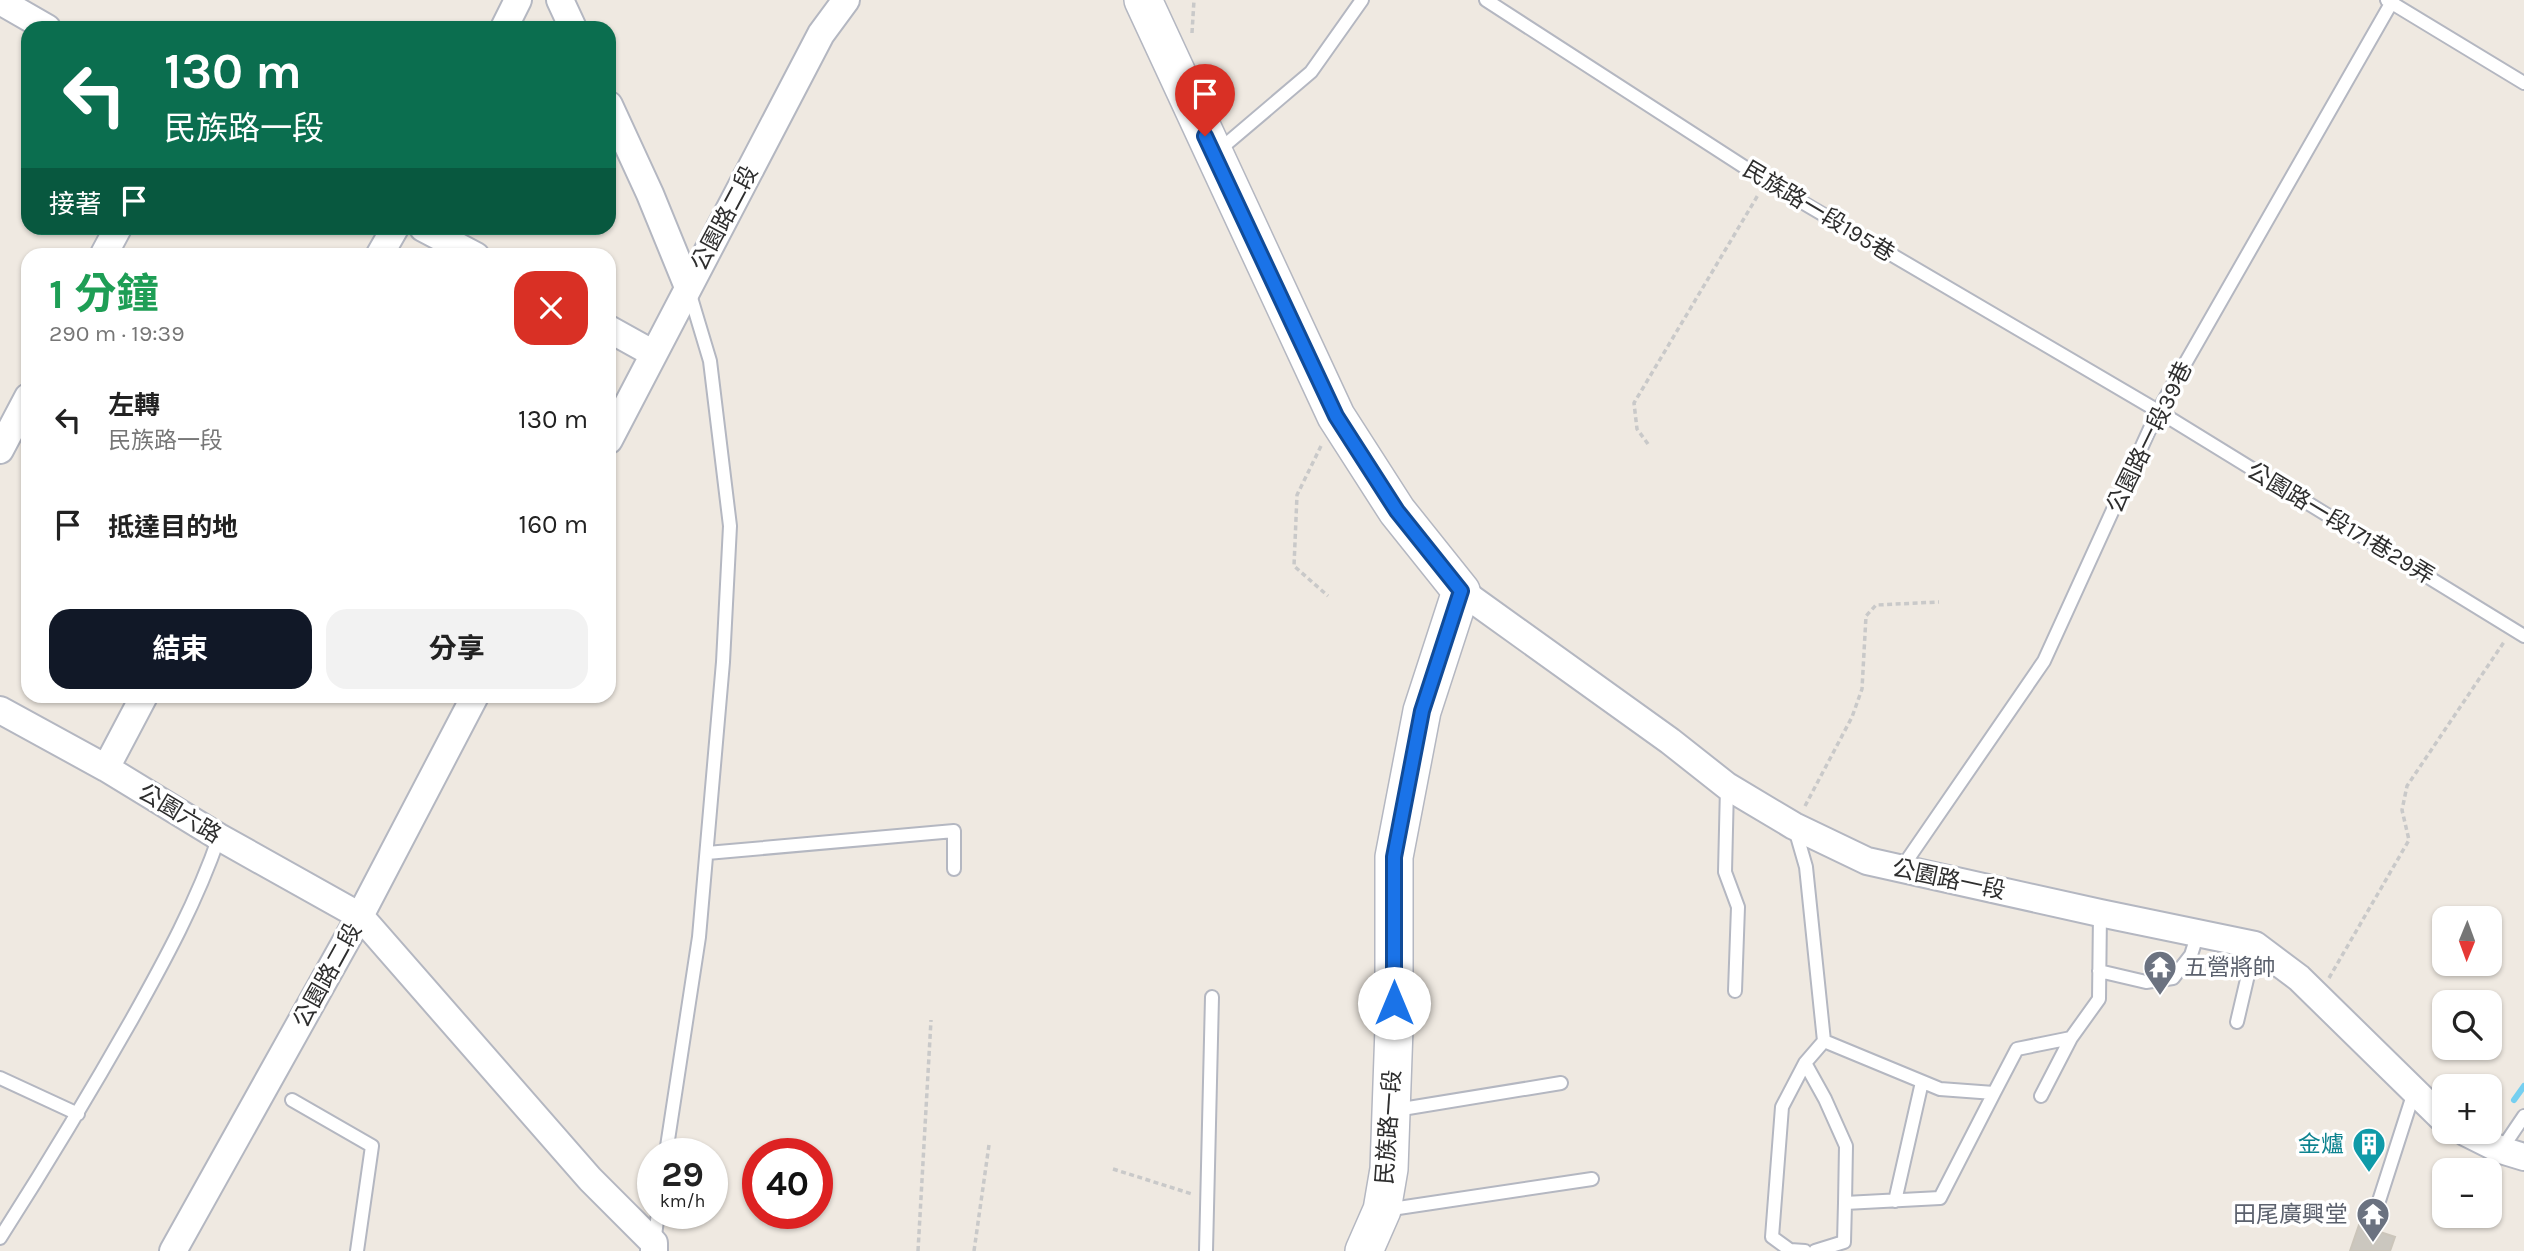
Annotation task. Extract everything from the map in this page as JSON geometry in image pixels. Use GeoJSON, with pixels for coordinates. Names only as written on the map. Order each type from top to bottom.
{"type":"FeatureCollection","features":[{"type":"Feature","properties":{"kind":"street"},"geometry":{"type":"LineString","coordinates":[[508,21],[518,0]]}},
{"type":"Feature","properties":{"kind":"street"},"geometry":{"type":"LineString","coordinates":[[560,0],[570,21]]}},
{"type":"Feature","properties":{"kind":"street","name":"公園路二段"},"geometry":{"type":"LineString","coordinates":[[616,427],[821,34],[846,0]]}},
{"type":"Feature","properties":{"kind":"street"},"geometry":{"type":"LineString","coordinates":[[1143,0],[1336,416],[1397,511],[1461,591]]}},
{"type":"Feature","properties":{"kind":"street"},"geometry":{"type":"LineString","coordinates":[[0,1],[35,21]]}},
{"type":"Feature","properties":{"kind":"street"},"geometry":{"type":"LineString","coordinates":[[616,120],[688,287]]}},
{"type":"Feature","properties":{"kind":"street"},"geometry":{"type":"LineString","coordinates":[[436,235],[461,248]]}},
{"type":"Feature","properties":{"kind":"street"},"geometry":{"type":"LineString","coordinates":[[616,333],[654,354]]}},
{"type":"Feature","properties":{"kind":"street"},"geometry":{"type":"LineString","coordinates":[[0,450],[21,410]]}},
{"type":"Feature","properties":{"kind":"street","name":"公園路一段"},"geometry":{"type":"LineString","coordinates":[[1461,591],[1670,741],[1727,786],[1794,825],[1867,861],[2255,945],[2299,978],[2432,1108]]}},
{"type":"Feature","properties":{"kind":"street","name":"民族路一段"},"geometry":{"type":"LineString","coordinates":[[1364,1251],[1381,1210],[1389,1169],[1394,1028],[1394,857],[1422,711],[1461,591]]}},
{"type":"Feature","properties":{"kind":"street"},"geometry":{"type":"LineString","coordinates":[[106,768],[140,703]]}},
{"type":"Feature","properties":{"kind":"street","name":"公園路二段"},"geometry":{"type":"LineString","coordinates":[[173,1251],[360,916],[471,703]]}},
{"type":"Feature","properties":{"kind":"street","name":"公園六路"},"geometry":{"type":"LineString","coordinates":[[0,709],[360,916],[590,1179],[658,1248]]}},
{"type":"Feature","properties":{"kind":"street"},"geometry":{"type":"LineString","coordinates":[[2492,1144],[2513,1153]]}},
{"type":"Feature","properties":{"kind":"lane"},"geometry":{"type":"LineString","coordinates":[[1213,155],[1311,72],[1362,0]]}},
{"type":"Feature","properties":{"kind":"lane","name":"民族路一段195巷"},"geometry":{"type":"LineString","coordinates":[[1486,0],[1766,181],[2158,411]]}},
{"type":"Feature","properties":{"kind":"lane"},"geometry":{"type":"LineString","coordinates":[[2391,1],[2524,83]]}},
{"type":"Feature","properties":{"kind":"lane","name":"公園路一段39巷"},"geometry":{"type":"LineString","coordinates":[[1900,869],[2044,661],[2158,411],[2391,1]]}},
{"type":"Feature","properties":{"kind":"lane"},"geometry":{"type":"LineString","coordinates":[[668,1138],[699,937],[723,663],[730,526],[710,361],[688,287]]}},
{"type":"Feature","properties":{"kind":"lane","name":"公園路一段171巷29弄"},"geometry":{"type":"LineString","coordinates":[[2158,411],[2519,632]]}},
{"type":"Feature","properties":{"kind":"lane"},"geometry":{"type":"LineString","coordinates":[[1727,786],[1725,872],[1738,907],[1735,990]]}},
{"type":"Feature","properties":{"kind":"lane"},"geometry":{"type":"LineString","coordinates":[[1794,825],[1806,867],[1824,1041],[1805,1063],[1782,1107],[1772,1237],[1790,1250],[1805,1251]]}},
{"type":"Feature","properties":{"kind":"lane"},"geometry":{"type":"LineString","coordinates":[[706,853],[954,831],[954,869]]}},
{"type":"Feature","properties":{"kind":"lane"},"geometry":{"type":"LineString","coordinates":[[0,1238],[78,1114],[152,983],[204,881],[219,836]]}},
{"type":"Feature","properties":{"kind":"lane"},"geometry":{"type":"LineString","coordinates":[[2041,1096],[2071,1038],[2099,999],[2100,913]]}},
{"type":"Feature","properties":{"kind":"lane"},"geometry":{"type":"LineString","coordinates":[[2099,971],[2146,982],[2173,978],[2191,955],[2198,933]]}},
{"type":"Feature","properties":{"kind":"lane"},"geometry":{"type":"LineString","coordinates":[[2237,1022],[2255,945]]}},
{"type":"Feature","properties":{"kind":"lane"},"geometry":{"type":"LineString","coordinates":[[1206,1251],[1212,998]]}},
{"type":"Feature","properties":{"kind":"lane"},"geometry":{"type":"LineString","coordinates":[[1845,1203],[1940,1198],[2017,1049],[2071,1038]]}},
{"type":"Feature","properties":{"kind":"lane"},"geometry":{"type":"LineString","coordinates":[[1824,1041],[1940,1089],[1994,1093]]}},
{"type":"Feature","properties":{"kind":"lane"},"geometry":{"type":"LineString","coordinates":[[1805,1063],[1846,1146],[1844,1242],[1815,1251]]}},
{"type":"Feature","properties":{"kind":"lane"},"geometry":{"type":"LineString","coordinates":[[0,1078],[78,1114]]}},
{"type":"Feature","properties":{"kind":"lane"},"geometry":{"type":"LineString","coordinates":[[1895,1201],[1922,1082]]}},
{"type":"Feature","properties":{"kind":"lane"},"geometry":{"type":"LineString","coordinates":[[1391,1111],[1561,1083]]}},
{"type":"Feature","properties":{"kind":"lane"},"geometry":{"type":"LineString","coordinates":[[2378,1203],[2414,1091]]}},
{"type":"Feature","properties":{"kind":"lane"},"geometry":{"type":"LineString","coordinates":[[292,1100],[372,1146],[357,1251]]}},
{"type":"Feature","properties":{"kind":"lane"},"geometry":{"type":"LineString","coordinates":[[2513,1153],[2524,1116]]}},
{"type":"Feature","properties":{"kind":"lane"},"geometry":{"type":"LineString","coordinates":[[1381,1210],[1592,1180]]}},
{"type":"Feature","properties":{"kind":"lane"},"geometry":{"type":"LineString","coordinates":[[658,1229],[658,1248]]}},
{"type":"Feature","properties":{"kind":"path"},"geometry":{"type":"LineString","coordinates":[[1648,444],[1637,429],[1634,403],[1766,181]]}},
{"type":"Feature","properties":{"kind":"path"},"geometry":{"type":"LineString","coordinates":[[1328,596],[1294,566],[1297,495],[1336,416]]}},
{"type":"Feature","properties":{"kind":"path"},"geometry":{"type":"LineString","coordinates":[[1794,825],[1852,718],[1862,690],[1866,617],[1876,605],[1939,602]]}},
{"type":"Feature","properties":{"kind":"path"},"geometry":{"type":"LineString","coordinates":[[2318,997],[2409,840],[2402,810],[2407,786],[2519,632]]}},
{"type":"Feature","properties":{"kind":"path"},"geometry":{"type":"LineString","coordinates":[[918,1251],[931,1020]]}},
{"type":"Feature","properties":{"kind":"path"},"geometry":{"type":"LineString","coordinates":[[974,1251],[989,1145]]}},
{"type":"Feature","properties":{"kind":"path"},"geometry":{"type":"LineString","coordinates":[[1112,1169],[1207,1199]]}},
{"type":"Feature","properties":{"kind":"building","name":"田尾廣興堂"},"geometry":{"type":"Polygon","coordinates":[[[2359,1225],[2395,1237],[2390,1251],[2350,1251],[2359,1225]]]}},
{"type":"Feature","properties":{"kind":"waterway"},"geometry":{"type":"LineString","coordinates":[[2514,1100],[2524,1086]]}},
{"type":"Feature","properties":{"kind":"place","name":"五營將帥"},"geometry":{"type":"Point","coordinates":[2160,997]}},
{"type":"Feature","properties":{"kind":"place","name":"金爐"},"geometry":{"type":"Point","coordinates":[2369,1174]}},
{"type":"Feature","properties":{"kind":"place","name":"田尾廣興堂"},"geometry":{"type":"Point","coordinates":[2373,1244]}},
{"type":"Feature","properties":{"kind":"route"},"geometry":{"type":"LineString","coordinates":[[1205,136],[1336,416],[1397,511],[1461,591],[1422,711],[1394,857],[1394,1003]]}}]}
